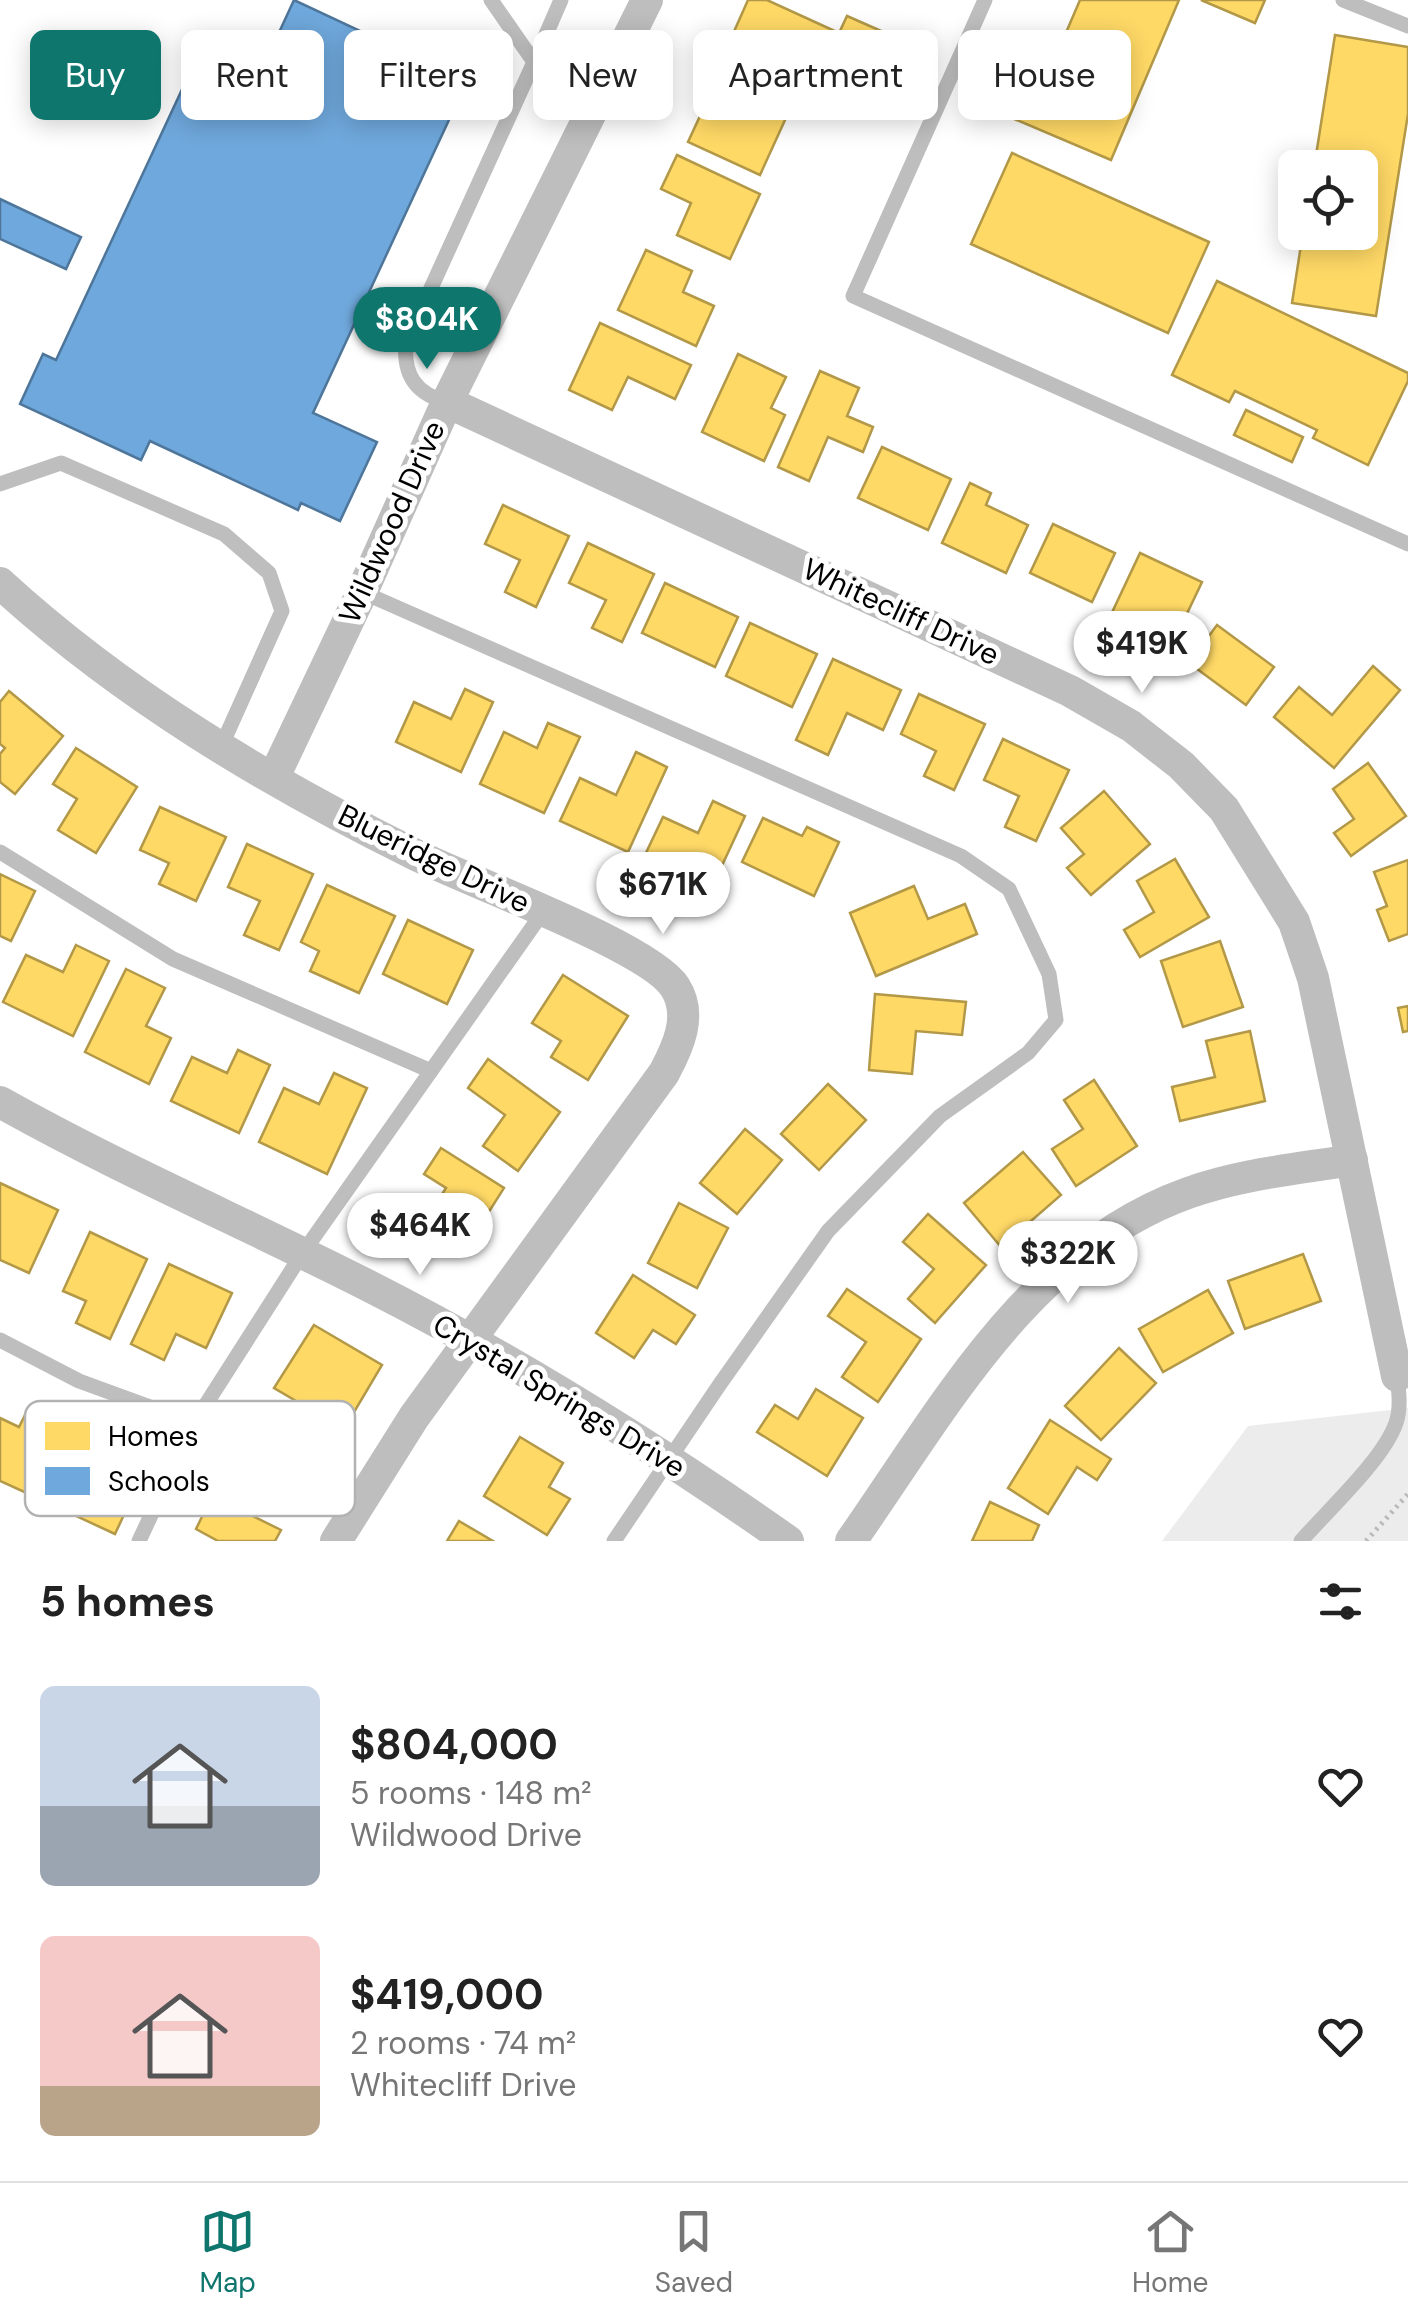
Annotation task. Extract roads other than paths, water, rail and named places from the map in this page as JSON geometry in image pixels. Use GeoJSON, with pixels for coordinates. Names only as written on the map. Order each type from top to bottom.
{"type":"FeatureCollection","features":[{"type":"Feature","properties":{"kind":"street","name":"Wildwood Drive"},"geometry":{"type":"LineString","coordinates":[[274,777],[447,402],[647,0]]}},
{"type":"Feature","properties":{"kind":"street","name":"Whitecliff Drive"},"geometry":{"type":"LineString","coordinates":[[447,402],[1052,682],[1132,726],[1181,765],[1224,809],[1294,922],[1314,978],[1397,1376]]}},
{"type":"Feature","properties":{"kind":"street","name":"Blueridge Drive"},"geometry":{"type":"LineString","coordinates":[[0,583],[84,655],[183,725],[412,854],[624,949],[674,986],[684,1022],[678,1047],[664,1073],[414,1417],[355,1511]]}},
{"type":"Feature","properties":{"kind":"street","name":"Crystal Springs Drive"},"geometry":{"type":"LineString","coordinates":[[0,1102],[146,1179],[368,1286],[470,1342],[669,1460],[788,1541]]}},
{"type":"Feature","properties":{"kind":"street"},"geometry":{"type":"LineString","coordinates":[[851,1541],[986,1347],[1106,1232],[1187,1193],[1248,1177],[1352,1160]]}},
{"type":"Feature","properties":{"kind":"street","name":"Blueridge Drive"},"geometry":{"type":"LineString","coordinates":[[336,1541],[352,1516]]}},
{"type":"Feature","properties":{"kind":"lane"},"geometry":{"type":"LineString","coordinates":[[491,0],[533,61]]}},
{"type":"Feature","properties":{"kind":"lane"},"geometry":{"type":"LineString","coordinates":[[548,30],[561,0]]}},
{"type":"Feature","properties":{"kind":"lane"},"geometry":{"type":"LineString","coordinates":[[986,0],[853,296],[1408,544]]}},
{"type":"Feature","properties":{"kind":"lane"},"geometry":{"type":"LineString","coordinates":[[1342,0],[1408,26]]}},
{"type":"Feature","properties":{"kind":"lane"},"geometry":{"type":"LineString","coordinates":[[447,402],[431,398],[408,375],[406,343],[533,64]]}},
{"type":"Feature","properties":{"kind":"lane"},"geometry":{"type":"LineString","coordinates":[[0,484],[61,464],[224,534],[269,573],[282,611],[221,747]]}},
{"type":"Feature","properties":{"kind":"lane"},"geometry":{"type":"LineString","coordinates":[[362,592],[960,856],[1009,889],[1050,974],[1056,1020],[1028,1053],[940,1116],[828,1231],[614,1541]]}},
{"type":"Feature","properties":{"kind":"lane"},"geometry":{"type":"LineString","coordinates":[[0,852],[173,959],[431,1071]]}},
{"type":"Feature","properties":{"kind":"lane"},"geometry":{"type":"LineString","coordinates":[[208,1401],[302,1254],[543,912]]}},
{"type":"Feature","properties":{"kind":"lane"},"geometry":{"type":"LineString","coordinates":[[0,1340],[79,1382],[132,1401]]}},
{"type":"Feature","properties":{"kind":"lane"},"geometry":{"type":"LineString","coordinates":[[1301,1541],[1388,1441],[1398,1409],[1397,1376]]}},
{"type":"Feature","properties":{"kind":"lane"},"geometry":{"type":"LineString","coordinates":[[139,1541],[151,1516]]}}]}
